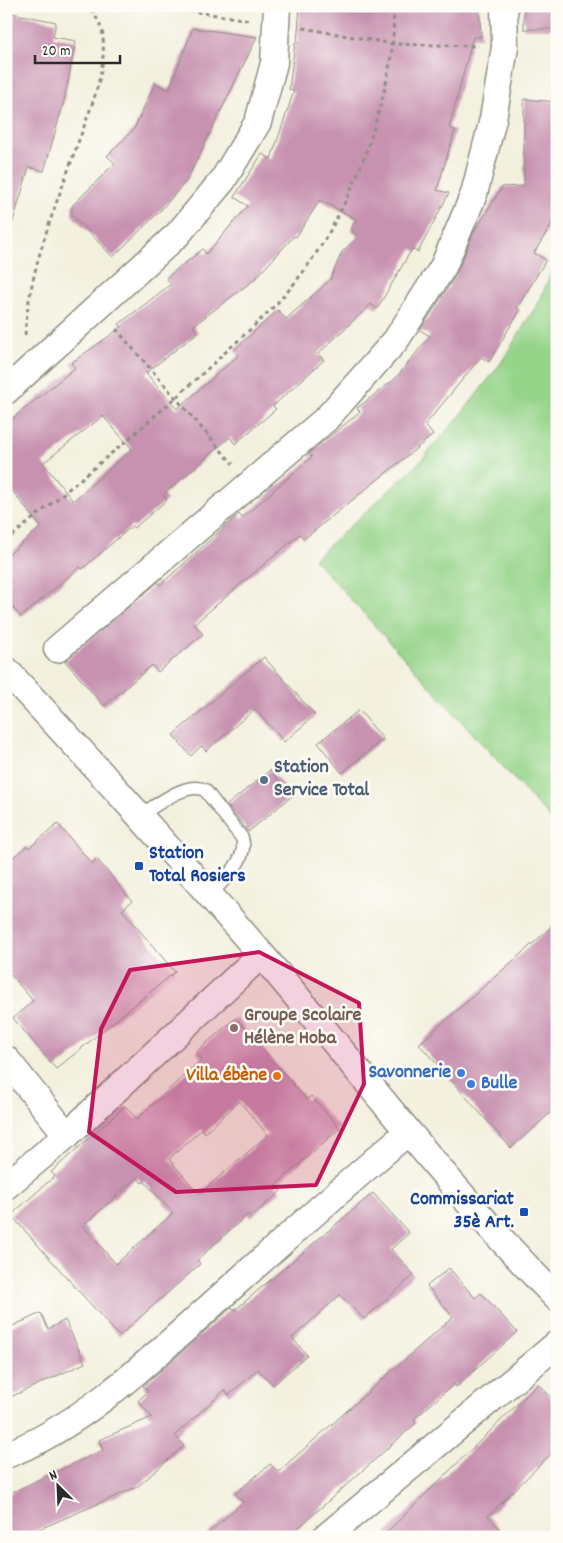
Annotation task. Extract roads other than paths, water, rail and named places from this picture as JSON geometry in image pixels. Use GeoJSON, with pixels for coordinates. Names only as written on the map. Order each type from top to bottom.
{"type":"FeatureCollection","features":[{"type":"Feature","properties":{"kind":"street"},"geometry":{"type":"LineString","coordinates":[[57,649],[326,419],[396,340],[443,267],[474,194],[493,119],[505,47],[504,6]]}},
{"type":"Feature","properties":{"kind":"street"},"geometry":{"type":"LineString","coordinates":[[15,383],[178,234],[223,180],[258,122],[274,62],[276,14]]}},
{"type":"Feature","properties":{"kind":"street"},"geometry":{"type":"LineString","coordinates":[[6,670],[210,896],[503,1243],[557,1298]]}},
{"type":"Feature","properties":{"kind":"street"},"geometry":{"type":"LineString","coordinates":[[6,1186],[67,1135],[261,955]]}},
{"type":"Feature","properties":{"kind":"street"},"geometry":{"type":"LineString","coordinates":[[6,1059],[67,1135]]}},
{"type":"Feature","properties":{"kind":"street"},"geometry":{"type":"LineString","coordinates":[[6,1456],[27,1448],[90,1408],[168,1344],[408,1132]]}},
{"type":"Feature","properties":{"kind":"street"},"geometry":{"type":"LineString","coordinates":[[326,1537],[557,1344]]}},
{"type":"Feature","properties":{"kind":"lane"},"geometry":{"type":"LineString","coordinates":[[139,816],[186,789],[197,786],[205,790],[242,838],[245,847],[241,858],[210,896]]}},
{"type":"Feature","properties":{"kind":"place","name":"Station Service Total"},"geometry":{"type":"Point","coordinates":[264,780]}},
{"type":"Feature","properties":{"kind":"place","name":"Station Total Rosiers"},"geometry":{"type":"Point","coordinates":[139,866]}},
{"type":"Feature","properties":{"kind":"place","name":"Groupe Scolaire Hélène Hoba"},"geometry":{"type":"Point","coordinates":[234,1028]}},
{"type":"Feature","properties":{"kind":"place","name":"Savonnerie"},"geometry":{"type":"Point","coordinates":[461,1073]}},
{"type":"Feature","properties":{"kind":"place","name":"Villa ébène"},"geometry":{"type":"Point","coordinates":[277,1076]}},
{"type":"Feature","properties":{"kind":"place","name":"Bulle"},"geometry":{"type":"Point","coordinates":[471,1084]}},
{"type":"Feature","properties":{"kind":"place","name":"Commissariat 35è Art."},"geometry":{"type":"Point","coordinates":[524,1212]}}]}
